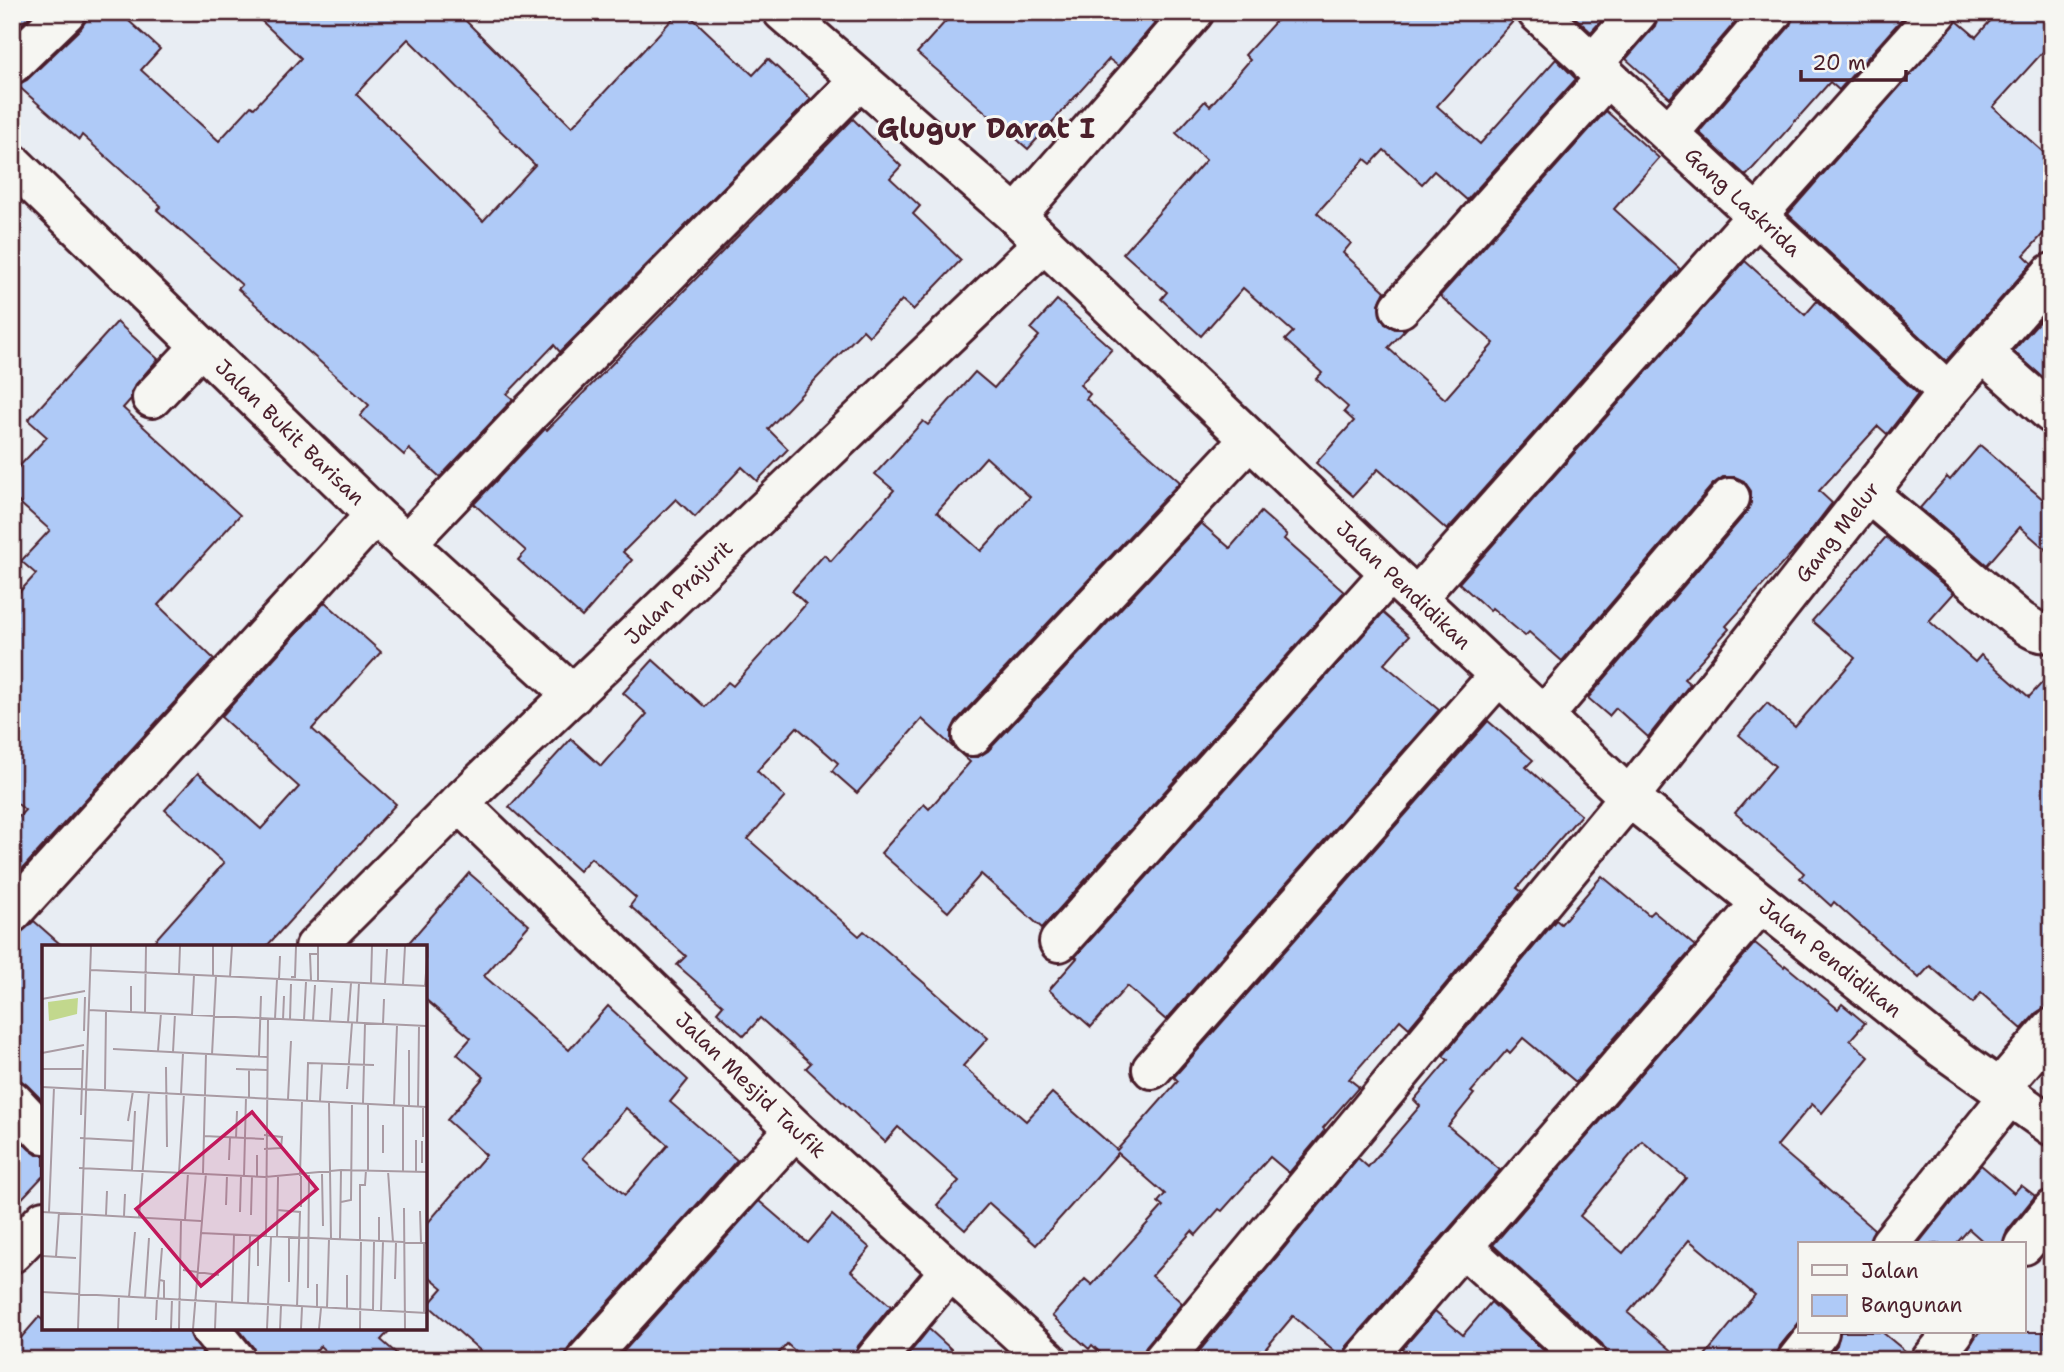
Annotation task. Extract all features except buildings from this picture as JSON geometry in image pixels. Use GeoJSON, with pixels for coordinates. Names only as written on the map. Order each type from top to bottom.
{"type":"FeatureCollection","features":[{"type":"Feature","properties":{"kind":"street"},"geometry":{"type":"LineString","coordinates":[[12,64],[66,12]]}},
{"type":"Feature","properties":{"kind":"street","name":"Jalan Pendidikan"},"geometry":{"type":"LineString","coordinates":[[783,12],[1016,216],[1629,797],[1942,1048],[2052,1126]]}},
{"type":"Feature","properties":{"kind":"street"},"geometry":{"type":"LineString","coordinates":[[1016,216],[1195,12]]}},
{"type":"Feature","properties":{"kind":"street","name":"Gang Laskrida"},"geometry":{"type":"LineString","coordinates":[[1537,12],[1948,391]]}},
{"type":"Feature","properties":{"kind":"street"},"geometry":{"type":"LineString","coordinates":[[1400,308],[1599,72],[1638,12]]}},
{"type":"Feature","properties":{"kind":"street"},"geometry":{"type":"LineString","coordinates":[[1669,133],[1773,12]]}},
{"type":"Feature","properties":{"kind":"street"},"geometry":{"type":"LineString","coordinates":[[1059,942],[1756,215],[1938,12]]}},
{"type":"Feature","properties":{"kind":"street"},"geometry":{"type":"LineString","coordinates":[[407,544],[528,415],[860,80]]}},
{"type":"Feature","properties":{"kind":"street","name":"Jalan Bukit Barisan"},"geometry":{"type":"LineString","coordinates":[[12,163],[374,515],[573,695]]}},
{"type":"Feature","properties":{"kind":"street","name":"Jalan Prajurit"},"geometry":{"type":"LineString","coordinates":[[317,945],[458,803],[1044,243]]}},
{"type":"Feature","properties":{"kind":"street","name":"Gang Melur"},"geometry":{"type":"LineString","coordinates":[[1163,1360],[1629,797],[1948,391],[2052,273]]}},
{"type":"Feature","properties":{"kind":"street"},"geometry":{"type":"LineString","coordinates":[[152,398],[201,346]]}},
{"type":"Feature","properties":{"kind":"street"},"geometry":{"type":"LineString","coordinates":[[1982,352],[2052,414]]}},
{"type":"Feature","properties":{"kind":"street"},"geometry":{"type":"LineString","coordinates":[[972,736],[1250,439]]}},
{"type":"Feature","properties":{"kind":"street"},"geometry":{"type":"LineString","coordinates":[[1868,493],[2019,620],[2035,631],[2045,634],[2052,632]]}},
{"type":"Feature","properties":{"kind":"street"},"geometry":{"type":"LineString","coordinates":[[1543,717],[1730,498]]}},
{"type":"Feature","properties":{"kind":"street"},"geometry":{"type":"LineString","coordinates":[[12,913],[374,515]]}},
{"type":"Feature","properties":{"kind":"street"},"geometry":{"type":"LineString","coordinates":[[1152,1069],[1499,675]]}},
{"type":"Feature","properties":{"kind":"street","name":"Jalan Mesjid Taufik"},"geometry":{"type":"LineString","coordinates":[[458,803],[795,1129],[950,1270],[1038,1356]]}},
{"type":"Feature","properties":{"kind":"street"},"geometry":{"type":"LineString","coordinates":[[1364,1360],[1761,903]]}},
{"type":"Feature","properties":{"kind":"street"},"geometry":{"type":"LineString","coordinates":[[1892,1242],[2052,1028]]}},
{"type":"Feature","properties":{"kind":"street"},"geometry":{"type":"LineString","coordinates":[[12,1100],[42,1132]]}},
{"type":"Feature","properties":{"kind":"street"},"geometry":{"type":"LineString","coordinates":[[586,1360],[795,1129]]}},
{"type":"Feature","properties":{"kind":"street"},"geometry":{"type":"LineString","coordinates":[[2025,1244],[2052,1210]]}},
{"type":"Feature","properties":{"kind":"street"},"geometry":{"type":"LineString","coordinates":[[12,1253],[42,1222]]}},
{"type":"Feature","properties":{"kind":"street"},"geometry":{"type":"LineString","coordinates":[[1463,1247],[1587,1360]]}},
{"type":"Feature","properties":{"kind":"street"},"geometry":{"type":"LineString","coordinates":[[874,1360],[950,1270]]}},
{"type":"Feature","properties":{"kind":"street"},"geometry":{"type":"LineString","coordinates":[[212,1330],[236,1360]]}},
{"type":"Feature","properties":{"kind":"street"},"geometry":{"type":"LineString","coordinates":[[1797,1360],[1817,1334]]}},
{"type":"Feature","properties":{"kind":"street"},"geometry":{"type":"LineString","coordinates":[[1931,1360],[1952,1334]]}},
{"type":"Feature","properties":{"kind":"district","name":"Glugur Darat I"},"geometry":{"type":"Point","coordinates":[986,128]}}]}
